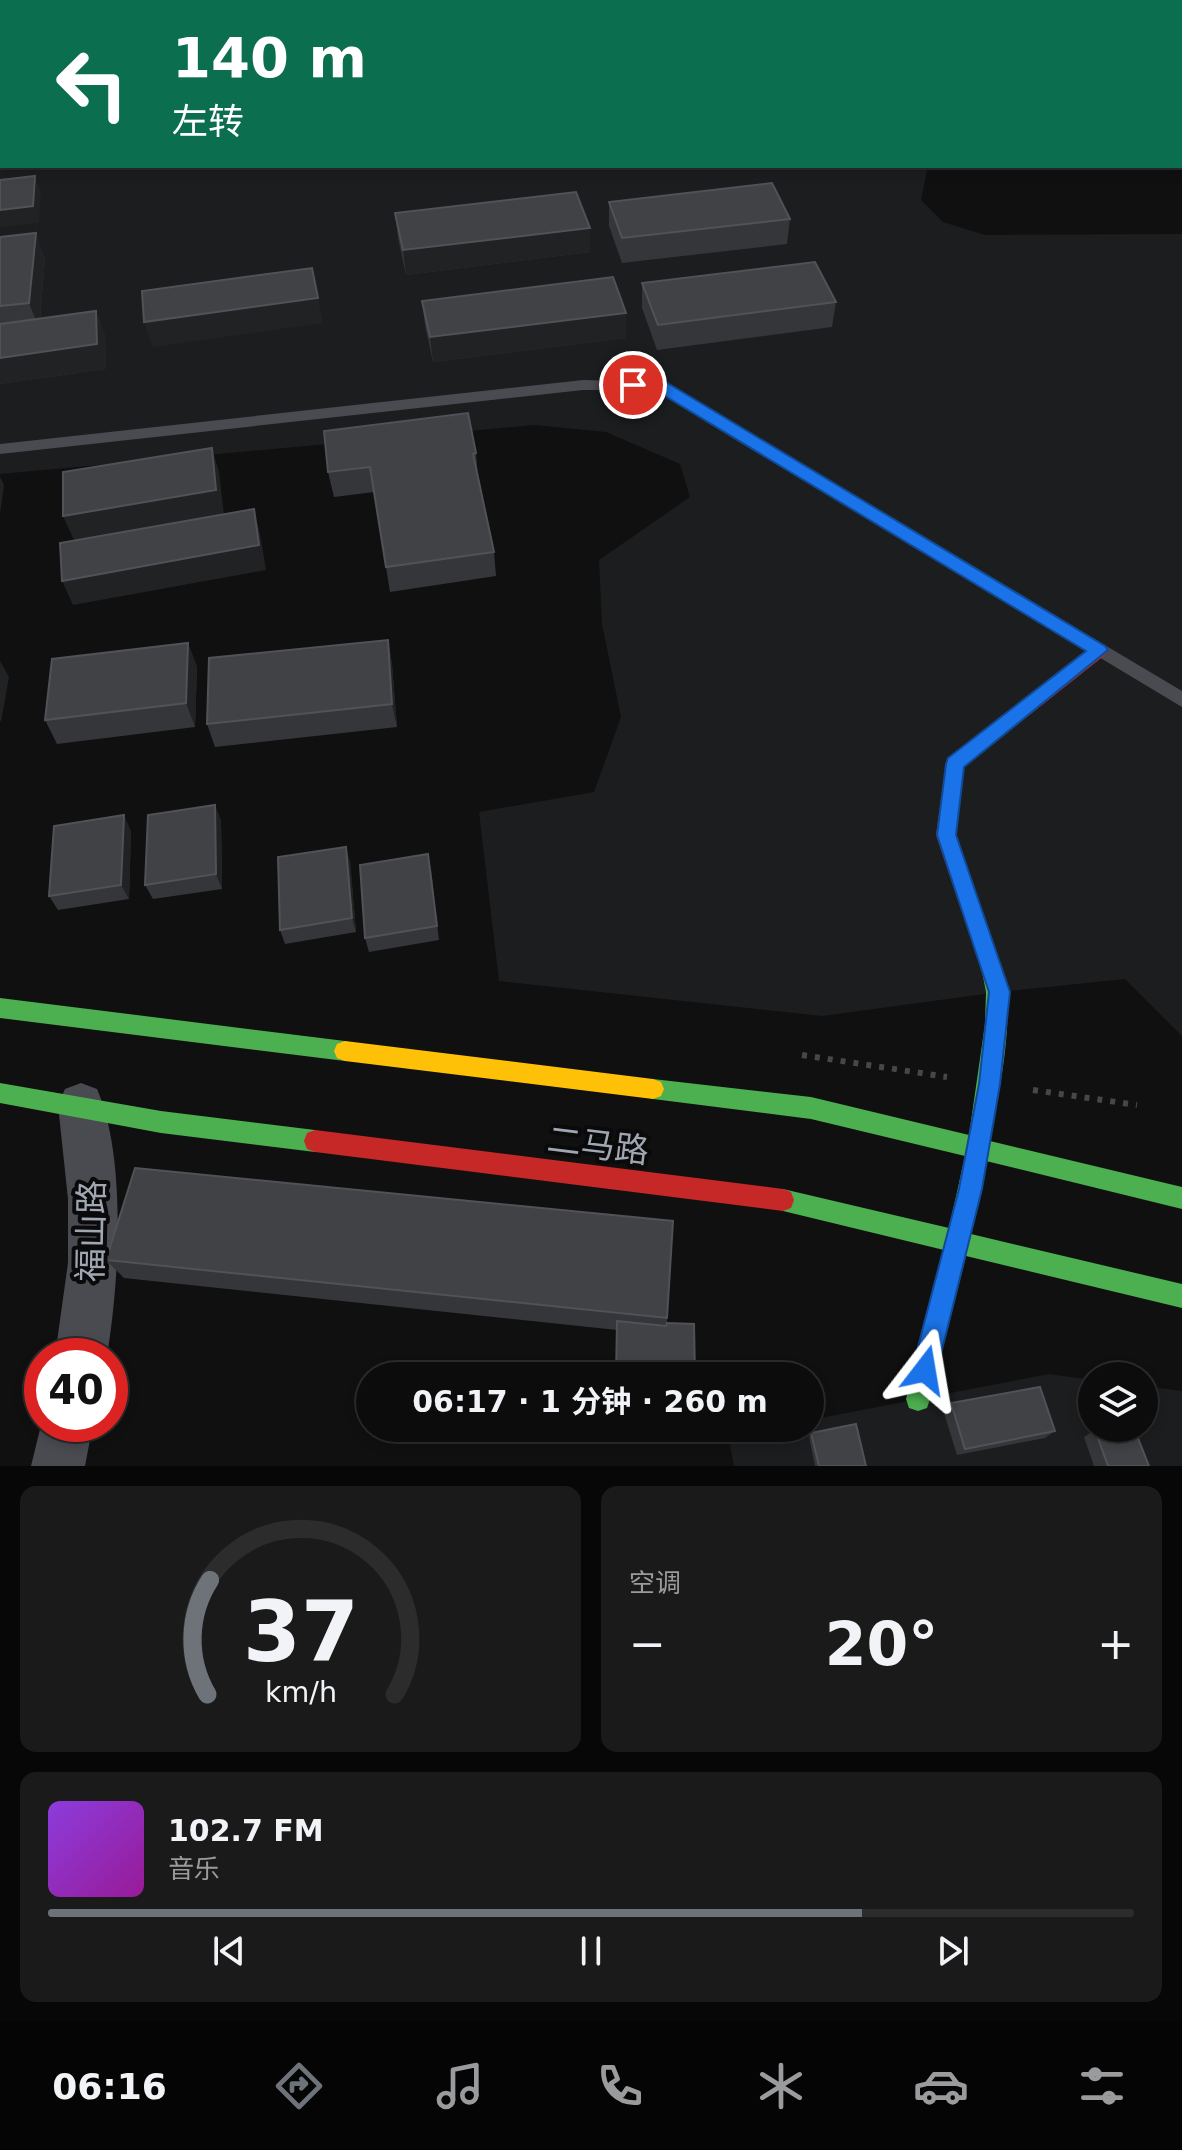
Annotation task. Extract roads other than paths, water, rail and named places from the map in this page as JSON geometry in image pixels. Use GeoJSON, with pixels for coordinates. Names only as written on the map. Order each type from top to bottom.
{"type":"FeatureCollection","features":[{"type":"Feature","properties":{"kind":"main road"},"geometry":{"type":"LineString","coordinates":[[918,1399],[978,1148],[999,992],[946,835],[955,764],[1099,650]]}},
{"type":"Feature","properties":{"kind":"main road"},"geometry":{"type":"LineString","coordinates":[[0,1008],[800,1106],[1182,1198]]}},
{"type":"Feature","properties":{"kind":"main road","name":"二马路"},"geometry":{"type":"LineString","coordinates":[[0,1093],[81,1105],[161,1122],[801,1202],[1182,1296]]}},
{"type":"Feature","properties":{"kind":"street","name":"福山路"},"geometry":{"type":"LineString","coordinates":[[81,1105],[92,1164],[90,1312],[85,1338]]}},
{"type":"Feature","properties":{"kind":"street"},"geometry":{"type":"LineString","coordinates":[[58,1466],[63,1442]]}},
{"type":"Feature","properties":{"kind":"lane"},"geometry":{"type":"LineString","coordinates":[[0,449],[583,385],[658,385],[1182,700]]}}]}
